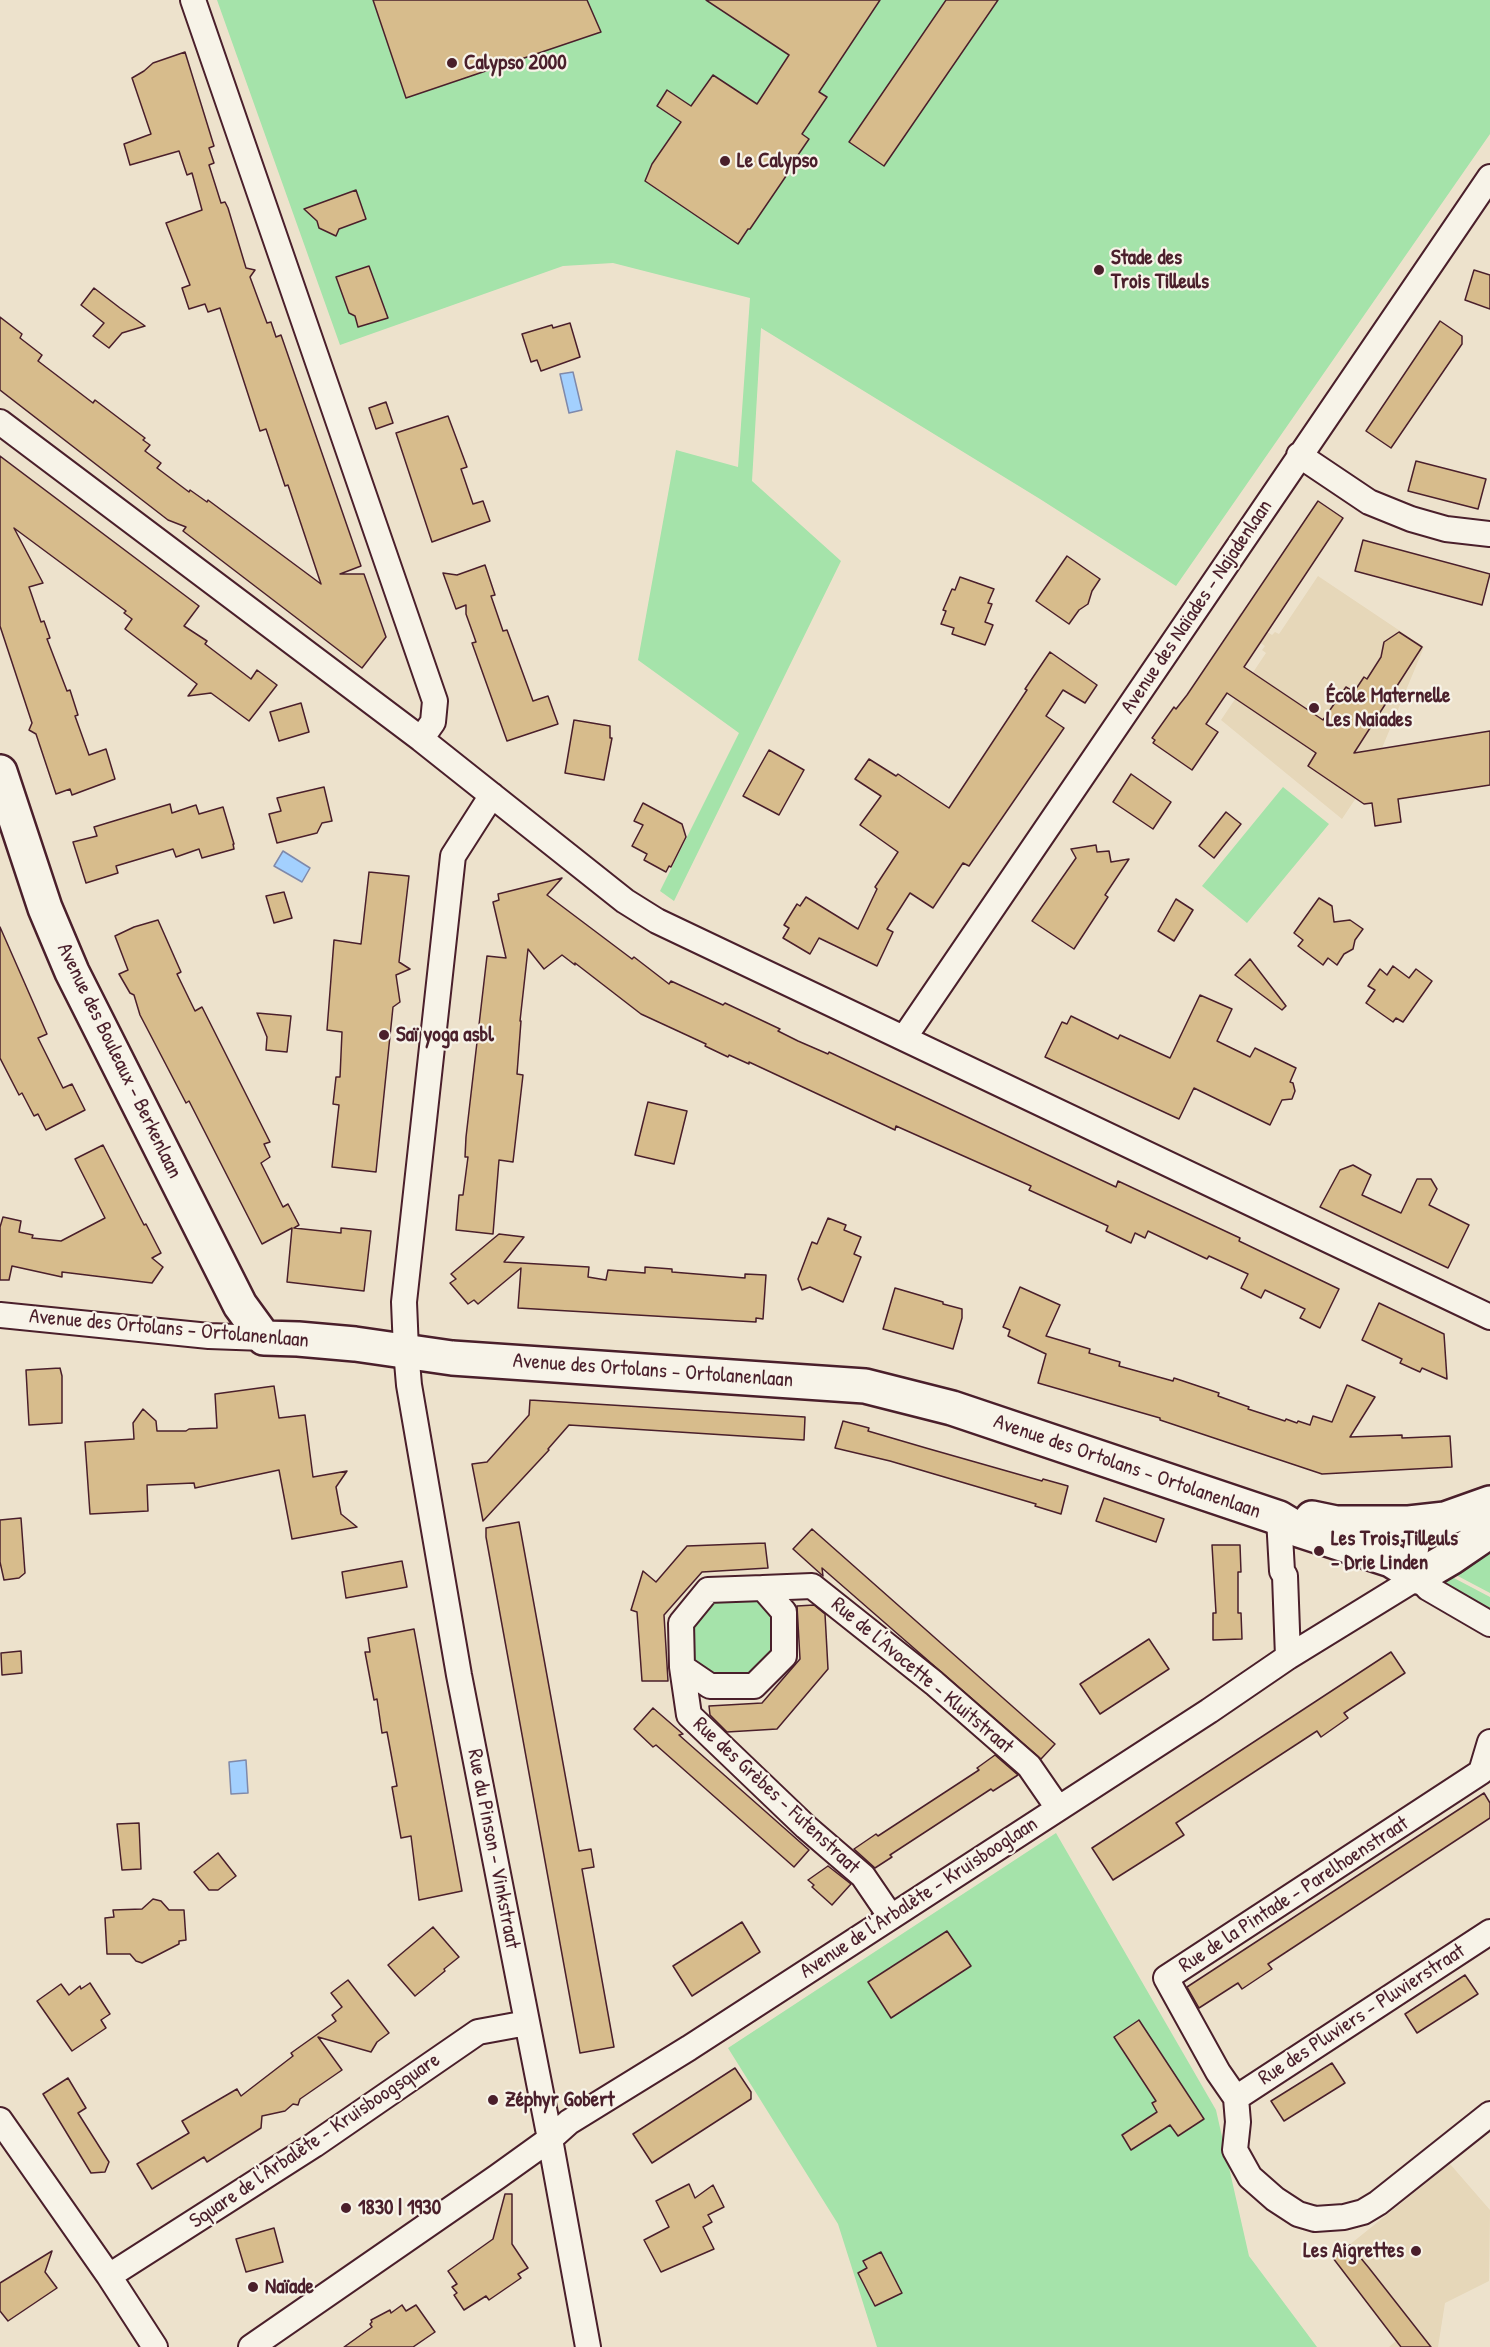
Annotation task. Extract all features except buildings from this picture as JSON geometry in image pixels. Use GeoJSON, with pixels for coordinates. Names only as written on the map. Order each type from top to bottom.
{"type":"FeatureCollection","features":[{"type":"Feature","properties":{"kind":"street"},"geometry":{"type":"LineString","coordinates":[[194,0],[435,701],[433,722],[421,739]]}},
{"type":"Feature","properties":{"kind":"street","name":"Avenue des Naïades - Najadenlaan"},"geometry":{"type":"LineString","coordinates":[[904,1038],[1490,177]]}},
{"type":"Feature","properties":{"kind":"street"},"geometry":{"type":"LineString","coordinates":[[0,422],[421,739],[625,901],[657,921],[1490,1317]]}},
{"type":"Feature","properties":{"kind":"street"},"geometry":{"type":"LineString","coordinates":[[1299,455],[1369,502],[1412,519],[1446,528],[1490,534]]}},
{"type":"Feature","properties":{"kind":"street","name":"Avenue des Bouleaux - Berkenlaan"},"geometry":{"type":"LineString","coordinates":[[0,772],[45,908],[72,972],[240,1305],[264,1338]]}},
{"type":"Feature","properties":{"kind":"street","name":"Rue du Pinson - Vinkstraat"},"geometry":{"type":"LineString","coordinates":[[492,795],[453,856],[404,1302],[406,1350],[409,1385],[459,1675],[550,2139],[588,2347]]}},
{"type":"Feature","properties":{"kind":"street","name":"Avenue des Ortolans - Ortolanenlaan"},"geometry":{"type":"LineString","coordinates":[[0,1315],[209,1336],[298,1339],[406,1350],[452,1358],[865,1386],[952,1408],[1284,1520],[1299,1530],[1391,1560],[1418,1577]]}},
{"type":"Feature","properties":{"kind":"street","name":"Avenue des Ortolans - Ortolanenlaan"},"geometry":{"type":"LineString","coordinates":[[1284,1520],[1302,1516],[1336,1523],[1388,1524],[1435,1520],[1490,1503]]}},
{"type":"Feature","properties":{"kind":"street"},"geometry":{"type":"LineString","coordinates":[[1284,1520],[1281,1571],[1285,1576],[1288,1657]]}},
{"type":"Feature","properties":{"kind":"street"},"geometry":{"type":"LineString","coordinates":[[1452,1557],[1456,1545],[1455,1533],[1435,1520],[1417,1543],[1414,1561],[1418,1577],[1428,1588],[1490,1624]]}},
{"type":"Feature","properties":{"kind":"street","name":"Avenue de l'Arbalète - Kruisbooglaan"},"geometry":{"type":"LineString","coordinates":[[550,2139],[569,2122],[689,2048],[1209,1711],[1288,1657],[1452,1557],[1490,1531]]}},
{"type":"Feature","properties":{"kind":"street","name":"Rue de l'Avocette - Kluitstraat"},"geometry":{"type":"LineString","coordinates":[[763,1588],[812,1586],[934,1683],[1029,1766],[1059,1808]]}},
{"type":"Feature","properties":{"kind":"street"},"geometry":{"type":"LineString","coordinates":[[763,1588],[784,1612],[784,1656],[754,1686],[710,1686],[682,1667],[681,1623],[708,1590],[763,1588]]}},
{"type":"Feature","properties":{"kind":"street","name":"Rue des Grèbes - Futenstraat"},"geometry":{"type":"LineString","coordinates":[[682,1667],[689,1715],[806,1827],[863,1876],[891,1917]]}},
{"type":"Feature","properties":{"kind":"street","name":"Rue de la Pintade - Parelhoenstraat"},"geometry":{"type":"LineString","coordinates":[[1236,2098],[1218,2072],[1166,1978],[1481,1773],[1490,1742]]}},
{"type":"Feature","properties":{"kind":"street","name":"Rue des Pluviers - Pluvierstraat"},"geometry":{"type":"LineString","coordinates":[[1236,2098],[1490,1932]]}},
{"type":"Feature","properties":{"kind":"street","name":"Square de l'Arbalète - Kruisboogsquare"},"geometry":{"type":"LineString","coordinates":[[109,2276],[314,2145],[478,2032],[526,2023]]}},
{"type":"Feature","properties":{"kind":"street"},"geometry":{"type":"LineString","coordinates":[[1236,2098],[1238,2122],[1235,2150],[1250,2177],[1275,2199],[1298,2214],[1315,2219],[1344,2217],[1363,2212],[1378,2203],[1490,2114]]}},
{"type":"Feature","properties":{"kind":"street"},"geometry":{"type":"LineString","coordinates":[[0,2120],[109,2276],[155,2347]]}},
{"type":"Feature","properties":{"kind":"street"},"geometry":{"type":"LineString","coordinates":[[251,2347],[550,2139]]}},
{"type":"Feature","properties":{"kind":"shaded area","name":"École Maternelle Les Naiades"},"geometry":{"type":"Polygon","coordinates":[[[1318,576],[1424,647],[1370,777],[1342,819],[1221,720],[1266,653],[1262,650],[1265,646],[1233,625],[1240,613],[1272,635],[1275,632],[1279,634],[1318,576]]]}},
{"type":"Feature","properties":{"kind":"shaded area","name":"Les Aigrettes"},"geometry":{"type":"Polygon","coordinates":[[[1450,2164],[1490,2210],[1489,2281],[1445,2303],[1438,2347],[1389,2347],[1397,2340],[1333,2258],[1450,2164]]]}},
{"type":"Feature","properties":{"kind":"green space"},"geometry":{"type":"Polygon","coordinates":[[[217,0],[1490,0],[1490,134],[1176,586],[1040,499],[761,328],[752,481],[841,561],[674,901],[660,891],[739,733],[638,660],[676,450],[738,467],[750,298],[613,263],[563,266],[340,345],[217,0]]]}},
{"type":"Feature","properties":{"kind":"green space"},"geometry":{"type":"Polygon","coordinates":[[[1283,787],[1329,824],[1247,923],[1202,886],[1283,787]]]}},
{"type":"Feature","properties":{"kind":"green space"},"geometry":{"type":"Polygon","coordinates":[[[1490,1549],[1490,1593],[1454,1574],[1490,1549]]]}},
{"type":"Feature","properties":{"kind":"green space"},"geometry":{"type":"Polygon","coordinates":[[[1452,1577],[1490,1597],[1490,1612],[1448,1588],[1445,1580],[1452,1577]]]}},
{"type":"Feature","properties":{"kind":"green space"},"geometry":{"type":"Polygon","coordinates":[[[753,1593],[777,1616],[780,1651],[756,1679],[715,1681],[695,1663],[692,1625],[719,1596],[753,1593]]]}},
{"type":"Feature","properties":{"kind":"green space"},"geometry":{"type":"Polygon","coordinates":[[[1056,1833],[1216,2110],[1249,2256],[1317,2347],[877,2347],[838,2224],[728,2048],[1056,1833]]]}},
{"type":"Feature","properties":{"kind":"water"},"geometry":{"type":"Polygon","coordinates":[[[573,372],[582,410],[569,413],[560,374],[573,372]]]}},
{"type":"Feature","properties":{"kind":"water"},"geometry":{"type":"Polygon","coordinates":[[[283,851],[310,868],[302,882],[274,866],[283,851]]]}},
{"type":"Feature","properties":{"kind":"water"},"geometry":{"type":"Polygon","coordinates":[[[246,1760],[248,1793],[231,1794],[229,1762],[246,1760]]]}},
{"type":"Feature","properties":{"kind":"place","name":"Calypso 2000"},"geometry":{"type":"Point","coordinates":[452,63]}},
{"type":"Feature","properties":{"kind":"place","name":"Le Calypso"},"geometry":{"type":"Point","coordinates":[725,161]}},
{"type":"Feature","properties":{"kind":"place","name":"Stade des Trois Tilleuls"},"geometry":{"type":"Point","coordinates":[1099,270]}},
{"type":"Feature","properties":{"kind":"place","name":"École Maternelle Les Naiades"},"geometry":{"type":"Point","coordinates":[1314,708]}},
{"type":"Feature","properties":{"kind":"place","name":"Saï yoga asbl"},"geometry":{"type":"Point","coordinates":[384,1035]}},
{"type":"Feature","properties":{"kind":"place","name":"Les Trois Tilleuls - Drie Linden"},"geometry":{"type":"Point","coordinates":[1319,1551]}},
{"type":"Feature","properties":{"kind":"place","name":"Zéphyr Gobert"},"geometry":{"type":"Point","coordinates":[493,2100]}},
{"type":"Feature","properties":{"kind":"place","name":"1830 | 1930"},"geometry":{"type":"Point","coordinates":[346,2208]}},
{"type":"Feature","properties":{"kind":"place","name":"Les Aigrettes"},"geometry":{"type":"Point","coordinates":[1416,2251]}},
{"type":"Feature","properties":{"kind":"place","name":"Naïade"},"geometry":{"type":"Point","coordinates":[253,2287]}}]}
